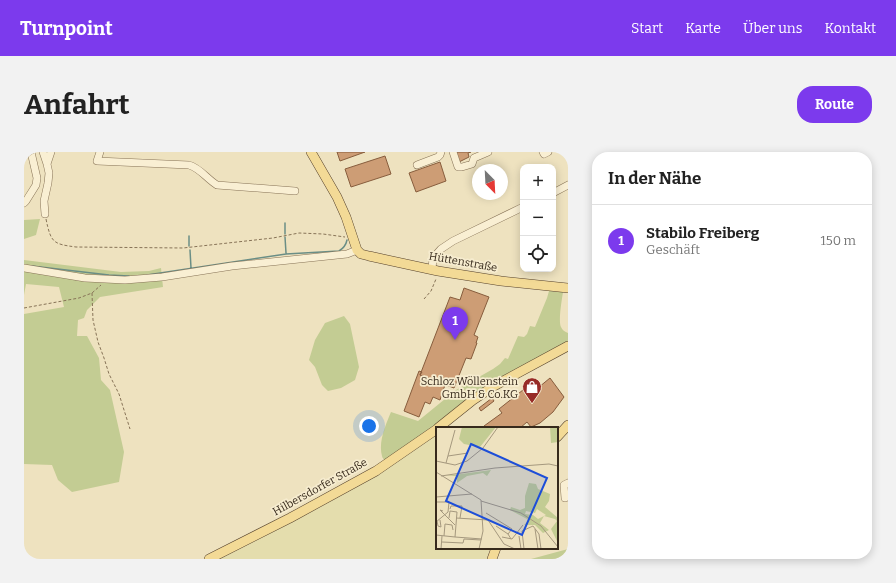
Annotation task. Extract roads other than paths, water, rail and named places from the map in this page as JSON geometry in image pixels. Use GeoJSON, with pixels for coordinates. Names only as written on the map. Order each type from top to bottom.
{"type":"FeatureCollection","features":[{"type":"Feature","properties":{"kind":"main road"},"geometry":{"type":"LineString","coordinates":[[311,152],[337,197],[358,250]]}},
{"type":"Feature","properties":{"kind":"main road","name":"Hüttenstraße"},"geometry":{"type":"LineString","coordinates":[[358,250],[361,254],[435,270],[501,281],[568,288]]}},
{"type":"Feature","properties":{"kind":"main road","name":"Hilbersdorfer Straße"},"geometry":{"type":"LineString","coordinates":[[439,427],[473,400],[494,386],[568,346]]}},
{"type":"Feature","properties":{"kind":"main road"},"geometry":{"type":"LineString","coordinates":[[558,436],[568,424]]}},
{"type":"Feature","properties":{"kind":"main road","name":"Hilbersdorfer Straße"},"geometry":{"type":"LineString","coordinates":[[209,559],[290,518],[376,471],[436,429]]}},
{"type":"Feature","properties":{"kind":"main road"},"geometry":{"type":"LineString","coordinates":[[492,559],[496,549]]}},
{"type":"Feature","properties":{"kind":"street"},"geometry":{"type":"LineString","coordinates":[[24,203],[36,185],[37,178],[31,152]]}},
{"type":"Feature","properties":{"kind":"street"},"geometry":{"type":"LineString","coordinates":[[45,216],[44,201],[49,173],[44,152],[50,152],[47,164]]}},
{"type":"Feature","properties":{"kind":"street"},"geometry":{"type":"LineString","coordinates":[[100,152],[97,161],[189,165],[194,167],[217,185],[295,191]]}},
{"type":"Feature","properties":{"kind":"street"},"geometry":{"type":"LineString","coordinates":[[417,165],[438,157],[441,152]]}},
{"type":"Feature","properties":{"kind":"street"},"geometry":{"type":"LineString","coordinates":[[453,152],[458,167],[462,167],[472,164],[474,158],[488,152]]}},
{"type":"Feature","properties":{"kind":"street"},"geometry":{"type":"LineString","coordinates":[[544,152],[544,154],[548,152]]}},
{"type":"Feature","properties":{"kind":"street"},"geometry":{"type":"LineString","coordinates":[[556,191],[568,185]]}},
{"type":"Feature","properties":{"kind":"street"},"geometry":{"type":"LineString","coordinates":[[435,270],[434,258],[441,249],[520,208]]}},
{"type":"Feature","properties":{"kind":"street"},"geometry":{"type":"LineString","coordinates":[[24,268],[85,278],[125,280],[156,278],[232,266],[347,254],[358,250]]}},
{"type":"Feature","properties":{"kind":"street"},"geometry":{"type":"LineString","coordinates":[[565,498],[564,485],[568,483]]}},
{"type":"Feature","properties":{"kind":"waterway"},"geometry":{"type":"LineString","coordinates":[[285,223],[285,234]]}},
{"type":"Feature","properties":{"kind":"waterway"},"geometry":{"type":"LineString","coordinates":[[189,236],[189,246]]}},
{"type":"Feature","properties":{"kind":"waterway"},"geometry":{"type":"LineString","coordinates":[[285,237],[286,253]]}},
{"type":"Feature","properties":{"kind":"waterway"},"geometry":{"type":"LineString","coordinates":[[147,275],[286,254],[339,251],[342,249],[347,240]]}},
{"type":"Feature","properties":{"kind":"waterway"},"geometry":{"type":"LineString","coordinates":[[190,250],[191,268]]}},
{"type":"Feature","properties":{"kind":"waterway"},"geometry":{"type":"LineString","coordinates":[[32,266],[129,276]]}},
{"type":"Feature","properties":{"kind":"place","name":"Stabilo Freiberg"},"geometry":{"type":"Point","coordinates":[455,340]}},
{"type":"Feature","properties":{"kind":"place","name":"Schloz Wöllenstein GmbH & Co.KG"},"geometry":{"type":"Point","coordinates":[532,404]}}]}
